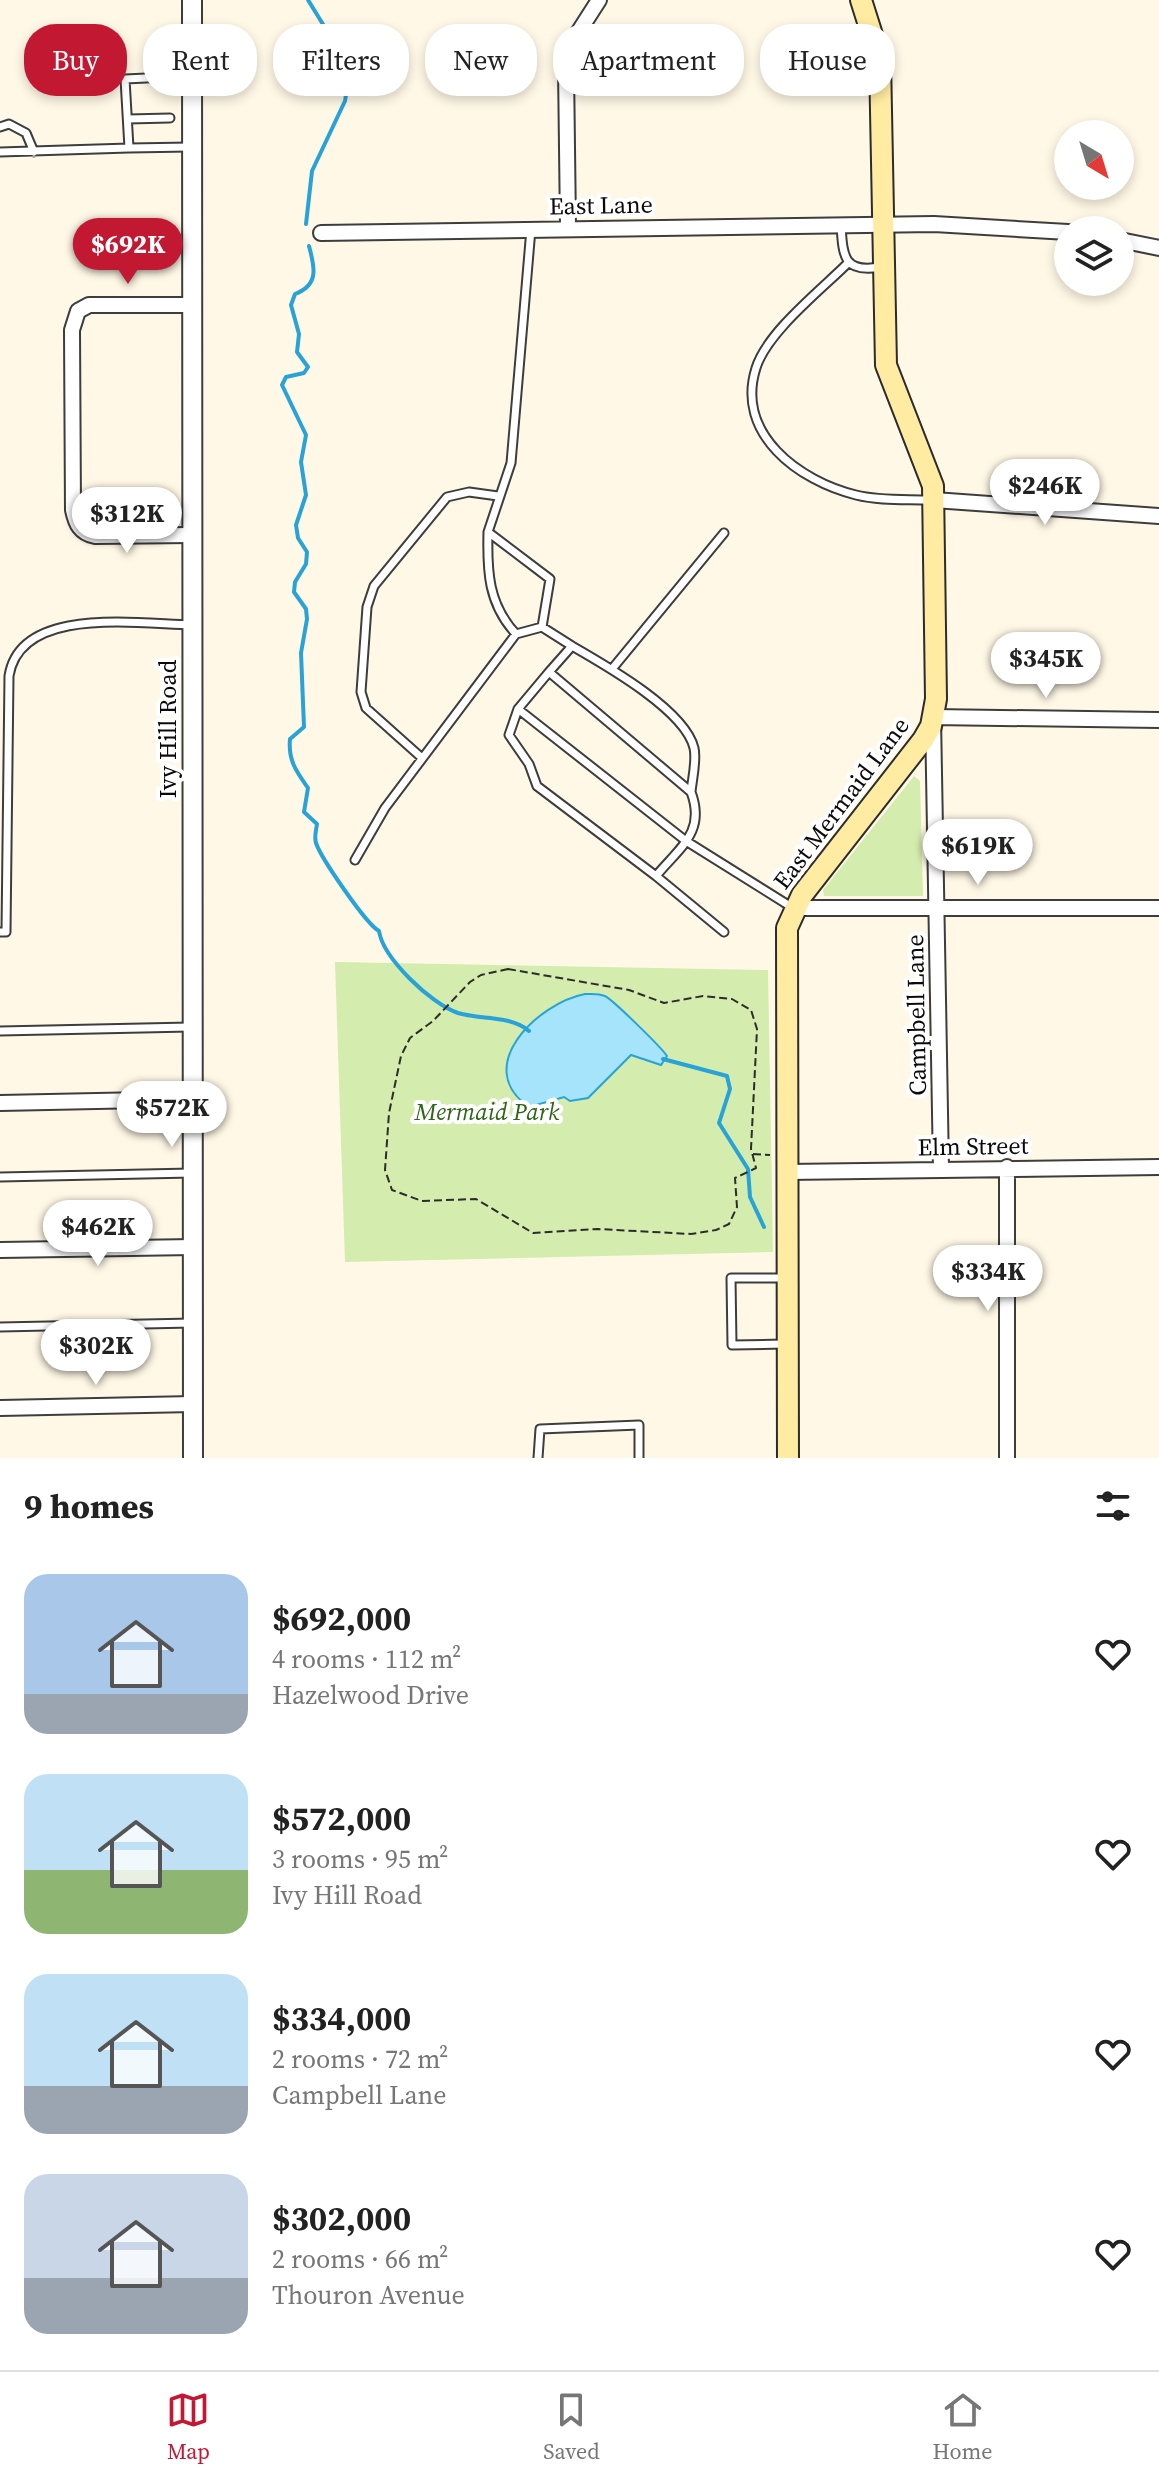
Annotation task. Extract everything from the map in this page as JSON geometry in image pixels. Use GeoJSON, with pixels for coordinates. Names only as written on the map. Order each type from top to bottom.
{"type":"FeatureCollection","features":[{"type":"Feature","properties":{"kind":"main road","name":"East Mermaid Lane"},"geometry":{"type":"LineString","coordinates":[[788,1458],[781,1164],[785,943],[794,908],[916,750],[933,717],[934,500],[927,465],[894,393],[886,365],[880,60],[861,0]]}},
{"type":"Feature","properties":{"kind":"street","name":"Ivy Hill Road"},"geometry":{"type":"LineString","coordinates":[[192,0],[193,1458]]}},
{"type":"Feature","properties":{"kind":"street"},"geometry":{"type":"LineString","coordinates":[[568,227],[566,68],[574,39],[599,0]]}},
{"type":"Feature","properties":{"kind":"street","name":"East Lane"},"geometry":{"type":"LineString","coordinates":[[321,233],[841,224],[974,225],[1054,231]]}},
{"type":"Feature","properties":{"kind":"street"},"geometry":{"type":"LineString","coordinates":[[1134,243],[1159,248]]}},
{"type":"Feature","properties":{"kind":"street"},"geometry":{"type":"LineString","coordinates":[[191,305],[89,305],[78,311],[72,330],[73,510],[76,523],[83,532],[95,536],[191,535]]}},
{"type":"Feature","properties":{"kind":"street"},"geometry":{"type":"LineString","coordinates":[[934,500],[1159,516]]}},
{"type":"Feature","properties":{"kind":"street"},"geometry":{"type":"LineString","coordinates":[[933,717],[1159,720]]}},
{"type":"Feature","properties":{"kind":"street","name":"Campbell Lane"},"geometry":{"type":"LineString","coordinates":[[933,717],[941,1169]]}},
{"type":"Feature","properties":{"kind":"street"},"geometry":{"type":"LineString","coordinates":[[794,908],[1159,908]]}},
{"type":"Feature","properties":{"kind":"street"},"geometry":{"type":"LineString","coordinates":[[0,1103],[193,1099]]}},
{"type":"Feature","properties":{"kind":"street","name":"Elm Street"},"geometry":{"type":"LineString","coordinates":[[781,1164],[941,1169],[1159,1167]]}},
{"type":"Feature","properties":{"kind":"street"},"geometry":{"type":"LineString","coordinates":[[1007,1167],[1007,1458]]}},
{"type":"Feature","properties":{"kind":"street"},"geometry":{"type":"LineString","coordinates":[[0,1250],[194,1247]]}},
{"type":"Feature","properties":{"kind":"street"},"geometry":{"type":"LineString","coordinates":[[0,1408],[193,1404]]}},
{"type":"Feature","properties":{"kind":"lane"},"geometry":{"type":"LineString","coordinates":[[129,148],[125,79],[143,78]]}},
{"type":"Feature","properties":{"kind":"lane"},"geometry":{"type":"LineString","coordinates":[[128,119],[170,118]]}},
{"type":"Feature","properties":{"kind":"lane"},"geometry":{"type":"LineString","coordinates":[[0,127],[9,124],[26,133],[34,152]]}},
{"type":"Feature","properties":{"kind":"lane"},"geometry":{"type":"LineString","coordinates":[[0,152],[192,147]]}},
{"type":"Feature","properties":{"kind":"lane"},"geometry":{"type":"LineString","coordinates":[[841,224],[843,253],[848,263],[862,270],[882,267]]}},
{"type":"Feature","properties":{"kind":"lane"},"geometry":{"type":"LineString","coordinates":[[516,634],[498,613],[489,585],[488,532],[511,463],[531,228]]}},
{"type":"Feature","properties":{"kind":"lane"},"geometry":{"type":"LineString","coordinates":[[848,263],[768,347],[756,366],[753,414],[761,435],[779,453],[831,488],[859,496],[934,500]]}},
{"type":"Feature","properties":{"kind":"lane"},"geometry":{"type":"LineString","coordinates":[[422,758],[366,708],[361,692],[367,607],[374,586],[447,497],[469,492],[498,496]]}},
{"type":"Feature","properties":{"kind":"lane"},"geometry":{"type":"LineString","coordinates":[[488,532],[550,579],[542,627]]}},
{"type":"Feature","properties":{"kind":"lane"},"geometry":{"type":"LineString","coordinates":[[612,669],[724,533]]}},
{"type":"Feature","properties":{"kind":"lane"},"geometry":{"type":"LineString","coordinates":[[0,932],[6,932],[9,676],[15,657],[30,639],[52,628],[191,625]]}},
{"type":"Feature","properties":{"kind":"lane"},"geometry":{"type":"LineString","coordinates":[[355,860],[385,808],[516,634],[542,627],[612,669],[673,716],[694,748],[691,792],[698,821],[686,841],[656,876]]}},
{"type":"Feature","properties":{"kind":"lane"},"geometry":{"type":"LineString","coordinates":[[572,646],[518,709],[509,735],[529,764],[537,786],[724,932]]}},
{"type":"Feature","properties":{"kind":"lane"},"geometry":{"type":"LineString","coordinates":[[549,672],[691,792]]}},
{"type":"Feature","properties":{"kind":"lane"},"geometry":{"type":"LineString","coordinates":[[518,709],[686,841],[794,908]]}},
{"type":"Feature","properties":{"kind":"lane"},"geometry":{"type":"LineString","coordinates":[[0,1031],[192,1026]]}},
{"type":"Feature","properties":{"kind":"lane"},"geometry":{"type":"LineString","coordinates":[[0,1177],[194,1173]]}},
{"type":"Feature","properties":{"kind":"lane"},"geometry":{"type":"LineString","coordinates":[[786,1278],[731,1278],[732,1345],[787,1344]]}},
{"type":"Feature","properties":{"kind":"lane"},"geometry":{"type":"LineString","coordinates":[[0,1327],[194,1323]]}},
{"type":"Feature","properties":{"kind":"lane"},"geometry":{"type":"LineString","coordinates":[[538,1458],[540,1429],[639,1425],[639,1458]]}},
{"type":"Feature","properties":{"kind":"path"},"geometry":{"type":"LineString","coordinates":[[508,969],[629,990],[664,1003],[703,996],[732,999],[751,1010],[757,1029],[752,1154],[756,1168],[735,1178],[737,1207],[729,1224],[716,1230],[691,1234],[598,1229],[533,1233],[476,1199],[422,1201],[392,1190],[385,1170],[389,1113],[401,1056],[410,1038],[433,1021],[470,982],[481,975],[508,969]]}},
{"type":"Feature","properties":{"kind":"path"},"geometry":{"type":"LineString","coordinates":[[752,1154],[781,1164]]}},
{"type":"Feature","properties":{"kind":"green space"},"geometry":{"type":"Polygon","coordinates":[[[914,776],[920,781],[923,896],[824,896],[823,890],[914,776]]]}},
{"type":"Feature","properties":{"kind":"green space","name":"Mermaid Park"},"geometry":{"type":"Polygon","coordinates":[[[335,962],[768,970],[773,1252],[345,1262],[335,962]]]}},
{"type":"Feature","properties":{"kind":"water"},"geometry":{"type":"Polygon","coordinates":[[[585,994],[600,994],[610,999],[667,1056],[661,1065],[631,1055],[588,1098],[570,1101],[564,1097],[529,1107],[513,1091],[507,1074],[509,1056],[531,1023],[548,1010],[585,994]]]}},
{"type":"Feature","properties":{"kind":"waterway"},"geometry":{"type":"LineString","coordinates":[[306,224],[312,171],[345,101],[349,77],[345,60],[308,0]]}},
{"type":"Feature","properties":{"kind":"waterway"},"geometry":{"type":"LineString","coordinates":[[309,246],[314,268],[312,281],[295,294],[291,305],[299,334],[297,352],[308,367],[304,373],[286,377],[282,385],[306,435],[301,462],[306,495],[296,525],[298,538],[307,552],[306,564],[295,582],[294,592],[306,609],[307,619],[301,653],[304,727],[290,739],[294,765],[308,788],[304,812],[317,824],[315,841],[326,862],[355,904],[379,931],[389,954],[410,979],[435,1000],[458,1013],[513,1022],[529,1031]]}},
{"type":"Feature","properties":{"kind":"waterway"},"geometry":{"type":"LineString","coordinates":[[663,1059],[727,1076],[730,1089],[719,1123],[748,1169],[750,1197],[764,1227]]}}]}
